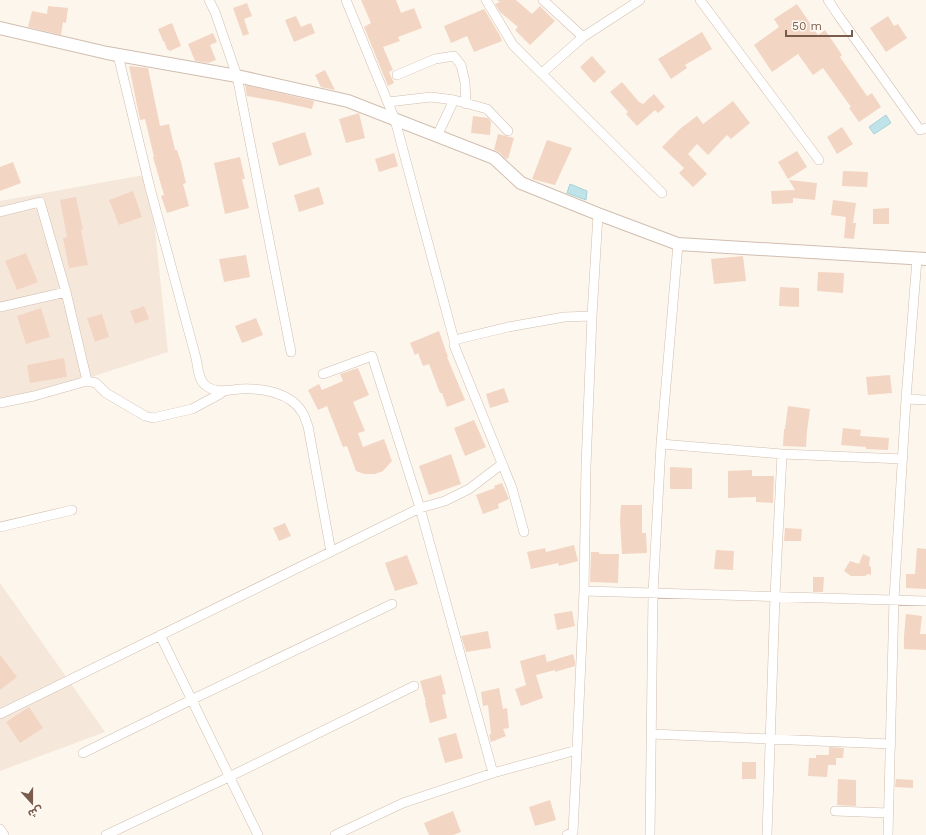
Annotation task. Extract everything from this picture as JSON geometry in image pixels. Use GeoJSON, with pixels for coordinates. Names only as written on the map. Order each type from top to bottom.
{"type":"FeatureCollection","features":[{"type":"Feature","properties":{"kind":"street"},"geometry":{"type":"LineString","coordinates":[[208,0],[215,12],[236,76],[291,352]]}},
{"type":"Feature","properties":{"kind":"street"},"geometry":{"type":"LineString","coordinates":[[346,0],[395,120],[454,340],[454,345],[512,488],[524,532]]}},
{"type":"Feature","properties":{"kind":"street"},"geometry":{"type":"LineString","coordinates":[[486,0],[513,45],[662,193]]}},
{"type":"Feature","properties":{"kind":"street"},"geometry":{"type":"LineString","coordinates":[[543,0],[583,37]]}},
{"type":"Feature","properties":{"kind":"street"},"geometry":{"type":"LineString","coordinates":[[542,74],[583,37],[640,0]]}},
{"type":"Feature","properties":{"kind":"street"},"geometry":{"type":"LineString","coordinates":[[700,0],[819,160]]}},
{"type":"Feature","properties":{"kind":"street"},"geometry":{"type":"LineString","coordinates":[[828,0],[920,130],[926,128]]}},
{"type":"Feature","properties":{"kind":"street"},"geometry":{"type":"LineString","coordinates":[[0,28],[118,55],[236,76],[348,101],[494,158],[521,183],[678,244],[922,259],[906,399],[894,599],[888,835]]}},
{"type":"Feature","properties":{"kind":"street"},"geometry":{"type":"LineString","coordinates":[[118,55],[150,188],[200,375],[204,384],[220,392],[241,389],[265,390],[286,397],[302,411],[308,426],[331,552]]}},
{"type":"Feature","properties":{"kind":"street"},"geometry":{"type":"LineString","coordinates":[[397,76],[435,59],[454,56],[461,65],[465,82],[466,104]]}},
{"type":"Feature","properties":{"kind":"street"},"geometry":{"type":"LineString","coordinates":[[388,102],[431,97],[454,100],[487,109],[508,131]]}},
{"type":"Feature","properties":{"kind":"street"},"geometry":{"type":"LineString","coordinates":[[437,136],[454,100]]}},
{"type":"Feature","properties":{"kind":"street"},"geometry":{"type":"LineString","coordinates":[[0,212],[40,202],[66,292],[87,381]]}},
{"type":"Feature","properties":{"kind":"street"},"geometry":{"type":"LineString","coordinates":[[566,835],[572,832],[577,750],[584,591],[586,466],[598,214]]}},
{"type":"Feature","properties":{"kind":"street"},"geometry":{"type":"LineString","coordinates":[[650,835],[653,593],[661,444],[678,244]]}},
{"type":"Feature","properties":{"kind":"street"},"geometry":{"type":"LineString","coordinates":[[0,307],[66,292]]}},
{"type":"Feature","properties":{"kind":"street"},"geometry":{"type":"LineString","coordinates":[[454,340],[508,327],[564,317],[592,316]]}},
{"type":"Feature","properties":{"kind":"street"},"geometry":{"type":"LineString","coordinates":[[323,374],[372,356],[420,508],[493,773]]}},
{"type":"Feature","properties":{"kind":"street"},"geometry":{"type":"LineString","coordinates":[[0,403],[34,396],[87,381],[96,383],[106,393],[120,402],[145,416],[153,418],[192,409],[224,391]]}},
{"type":"Feature","properties":{"kind":"street"},"geometry":{"type":"LineString","coordinates":[[906,399],[926,400]]}},
{"type":"Feature","properties":{"kind":"street"},"geometry":{"type":"LineString","coordinates":[[661,444],[782,454],[903,459]]}},
{"type":"Feature","properties":{"kind":"street"},"geometry":{"type":"LineString","coordinates":[[767,835],[775,596],[782,454]]}},
{"type":"Feature","properties":{"kind":"street"},"geometry":{"type":"LineString","coordinates":[[0,714],[420,508],[445,501],[469,489],[502,464]]}},
{"type":"Feature","properties":{"kind":"street"},"geometry":{"type":"LineString","coordinates":[[0,527],[72,510]]}},
{"type":"Feature","properties":{"kind":"street"},"geometry":{"type":"LineString","coordinates":[[584,591],[926,601]]}},
{"type":"Feature","properties":{"kind":"street"},"geometry":{"type":"LineString","coordinates":[[84,753],[392,604]]}},
{"type":"Feature","properties":{"kind":"street"},"geometry":{"type":"LineString","coordinates":[[160,635],[258,835]]}},
{"type":"Feature","properties":{"kind":"street"},"geometry":{"type":"LineString","coordinates":[[106,835],[229,777],[414,686]]}},
{"type":"Feature","properties":{"kind":"street"},"geometry":{"type":"LineString","coordinates":[[651,734],[891,744]]}},
{"type":"Feature","properties":{"kind":"street"},"geometry":{"type":"LineString","coordinates":[[336,835],[403,803],[493,773],[577,750]]}},
{"type":"Feature","properties":{"kind":"street"},"geometry":{"type":"LineString","coordinates":[[835,811],[889,813]]}},
{"type":"Feature","properties":{"kind":"street"},"geometry":{"type":"LineString","coordinates":[[0,829],[4,835]]}},
{"type":"Feature","properties":{"kind":"shaded area"},"geometry":{"type":"Polygon","coordinates":[[[149,174],[168,352],[0,407],[0,201],[149,174]]]}},
{"type":"Feature","properties":{"kind":"shaded area"},"geometry":{"type":"Polygon","coordinates":[[[0,583],[105,732],[0,771],[0,583]]]}},
{"type":"Feature","properties":{"kind":"water"},"geometry":{"type":"Polygon","coordinates":[[[886,115],[891,123],[874,134],[869,127],[886,115]]]}},
{"type":"Feature","properties":{"kind":"water"},"geometry":{"type":"Polygon","coordinates":[[[570,184],[587,191],[586,200],[567,193],[570,184]]]}},
{"type":"Feature","properties":{"kind":"building"},"geometry":{"type":"Polygon","coordinates":[[[361,0],[396,0],[401,13],[414,8],[422,28],[398,37],[400,41],[383,47],[393,70],[389,72],[394,83],[388,86],[364,27],[371,23],[361,0]]]}},
{"type":"Feature","properties":{"kind":"building"},"geometry":{"type":"Polygon","coordinates":[[[497,0],[516,0],[532,14],[540,6],[555,21],[530,45],[515,30],[518,27],[500,12],[495,4],[500,2],[497,0]]]}},
{"type":"Feature","properties":{"kind":"building"},"geometry":{"type":"Polygon","coordinates":[[[247,3],[252,16],[244,19],[249,34],[243,36],[233,8],[247,3]]]}},
{"type":"Feature","properties":{"kind":"building"},"geometry":{"type":"Polygon","coordinates":[[[797,4],[818,35],[825,30],[842,55],[840,57],[867,96],[872,93],[881,107],[859,122],[849,108],[851,107],[823,68],[813,75],[798,54],[772,72],[754,45],[779,27],[774,19],[797,4]]]}},
{"type":"Feature","properties":{"kind":"building"},"geometry":{"type":"Polygon","coordinates":[[[48,6],[68,8],[66,23],[63,22],[61,35],[28,27],[32,11],[47,14],[48,6]]]}},
{"type":"Feature","properties":{"kind":"building"},"geometry":{"type":"Polygon","coordinates":[[[484,9],[502,41],[474,52],[467,36],[451,43],[444,26],[484,9]]]}},
{"type":"Feature","properties":{"kind":"building"},"geometry":{"type":"Polygon","coordinates":[[[296,16],[301,27],[311,23],[315,33],[294,42],[285,20],[296,16]]]}},
{"type":"Feature","properties":{"kind":"building"},"geometry":{"type":"Polygon","coordinates":[[[888,16],[894,26],[898,24],[907,38],[886,52],[870,28],[888,16]]]}},
{"type":"Feature","properties":{"kind":"building"},"geometry":{"type":"Polygon","coordinates":[[[172,23],[181,46],[170,51],[167,49],[158,29],[172,23]]]}},
{"type":"Feature","properties":{"kind":"building"},"geometry":{"type":"Polygon","coordinates":[[[702,32],[712,49],[685,65],[687,68],[671,79],[658,59],[702,32]]]}},
{"type":"Feature","properties":{"kind":"building"},"geometry":{"type":"Polygon","coordinates":[[[213,33],[217,42],[210,45],[216,60],[208,63],[195,61],[188,44],[213,33]]]}},
{"type":"Feature","properties":{"kind":"building"},"geometry":{"type":"Polygon","coordinates":[[[592,56],[606,72],[594,83],[580,67],[592,56]]]}},
{"type":"Feature","properties":{"kind":"building"},"geometry":{"type":"Polygon","coordinates":[[[129,66],[148,68],[160,126],[169,124],[175,150],[177,150],[181,162],[186,183],[183,184],[189,206],[167,213],[161,196],[164,195],[153,157],[145,119],[140,120],[129,66]]]}},
{"type":"Feature","properties":{"kind":"building"},"geometry":{"type":"Polygon","coordinates":[[[325,70],[335,90],[321,87],[315,75],[325,70]]]}},
{"type":"Feature","properties":{"kind":"building"},"geometry":{"type":"Polygon","coordinates":[[[622,82],[639,102],[643,104],[654,94],[665,107],[658,113],[655,110],[637,126],[626,114],[628,112],[610,92],[622,82]]]}},
{"type":"Feature","properties":{"kind":"building"},"geometry":{"type":"Polygon","coordinates":[[[245,85],[314,101],[312,109],[247,96],[245,85]]]}},
{"type":"Feature","properties":{"kind":"building"},"geometry":{"type":"Polygon","coordinates":[[[733,101],[750,123],[731,139],[727,135],[708,155],[697,144],[688,154],[707,174],[693,187],[679,173],[684,168],[662,147],[681,128],[697,116],[703,124],[733,101]]]}},
{"type":"Feature","properties":{"kind":"building"},"geometry":{"type":"Polygon","coordinates":[[[359,113],[365,138],[346,143],[339,119],[359,113]]]}},
{"type":"Feature","properties":{"kind":"building"},"geometry":{"type":"Polygon","coordinates":[[[473,116],[488,118],[491,122],[490,135],[471,133],[473,116]]]}},
{"type":"Feature","properties":{"kind":"building"},"geometry":{"type":"Polygon","coordinates":[[[842,127],[853,144],[837,154],[827,137],[842,127]]]}},
{"type":"Feature","properties":{"kind":"building"},"geometry":{"type":"Polygon","coordinates":[[[305,132],[312,155],[279,166],[272,143],[305,132]]]}},
{"type":"Feature","properties":{"kind":"building"},"geometry":{"type":"Polygon","coordinates":[[[498,134],[514,138],[508,159],[494,150],[498,134]]]}},
{"type":"Feature","properties":{"kind":"building"},"geometry":{"type":"Polygon","coordinates":[[[547,140],[572,148],[555,185],[532,179],[547,140]]]}},
{"type":"Feature","properties":{"kind":"building"},"geometry":{"type":"Polygon","coordinates":[[[797,151],[807,167],[788,179],[778,162],[797,151]]]}},
{"type":"Feature","properties":{"kind":"building"},"geometry":{"type":"Polygon","coordinates":[[[394,153],[398,166],[379,172],[375,159],[394,153]]]}},
{"type":"Feature","properties":{"kind":"building"},"geometry":{"type":"Polygon","coordinates":[[[240,157],[245,179],[242,179],[249,208],[225,214],[214,163],[240,157]]]}},
{"type":"Feature","properties":{"kind":"building"},"geometry":{"type":"Polygon","coordinates":[[[13,162],[21,183],[0,191],[0,167],[13,162]]]}},
{"type":"Feature","properties":{"kind":"building"},"geometry":{"type":"Polygon","coordinates":[[[843,171],[868,172],[867,187],[842,186],[843,171]]]}},
{"type":"Feature","properties":{"kind":"building"},"geometry":{"type":"Polygon","coordinates":[[[789,180],[817,183],[815,200],[793,198],[793,203],[772,204],[771,191],[795,190],[789,180]]]}},
{"type":"Feature","properties":{"kind":"building"},"geometry":{"type":"Polygon","coordinates":[[[319,187],[324,204],[299,212],[294,195],[319,187]]]}},
{"type":"Feature","properties":{"kind":"building"},"geometry":{"type":"Polygon","coordinates":[[[133,191],[142,217],[119,225],[109,200],[133,191]]]}},
{"type":"Feature","properties":{"kind":"building"},"geometry":{"type":"Polygon","coordinates":[[[76,197],[88,265],[69,268],[63,238],[67,237],[60,200],[76,197]]]}},
{"type":"Feature","properties":{"kind":"building"},"geometry":{"type":"Polygon","coordinates":[[[833,200],[856,203],[853,223],[856,223],[854,239],[844,238],[846,217],[831,215],[833,200]]]}},
{"type":"Feature","properties":{"kind":"building"},"geometry":{"type":"Polygon","coordinates":[[[889,208],[889,224],[873,224],[873,209],[889,208]]]}},
{"type":"Feature","properties":{"kind":"building"},"geometry":{"type":"Polygon","coordinates":[[[26,253],[38,282],[17,290],[5,261],[26,253]]]}},
{"type":"Feature","properties":{"kind":"building"},"geometry":{"type":"Polygon","coordinates":[[[246,255],[250,277],[224,282],[219,259],[246,255]]]}},
{"type":"Feature","properties":{"kind":"building"},"geometry":{"type":"Polygon","coordinates":[[[743,256],[746,281],[714,284],[711,259],[743,256]]]}},
{"type":"Feature","properties":{"kind":"building"},"geometry":{"type":"Polygon","coordinates":[[[818,272],[844,273],[843,293],[817,291],[818,272]]]}},
{"type":"Feature","properties":{"kind":"building"},"geometry":{"type":"Polygon","coordinates":[[[780,287],[799,288],[799,307],[779,306],[780,287]]]}},
{"type":"Feature","properties":{"kind":"building"},"geometry":{"type":"Polygon","coordinates":[[[144,306],[149,319],[135,324],[130,311],[144,306]]]}},
{"type":"Feature","properties":{"kind":"building"},"geometry":{"type":"Polygon","coordinates":[[[41,308],[50,337],[26,344],[17,316],[41,308]]]}},
{"type":"Feature","properties":{"kind":"building"},"geometry":{"type":"Polygon","coordinates":[[[102,314],[109,337],[95,342],[87,318],[102,314]]]}},
{"type":"Feature","properties":{"kind":"building"},"geometry":{"type":"Polygon","coordinates":[[[256,318],[263,335],[242,343],[235,326],[256,318]]]}},
{"type":"Feature","properties":{"kind":"building"},"geometry":{"type":"Polygon","coordinates":[[[439,331],[447,357],[465,400],[447,407],[429,364],[423,366],[418,353],[415,355],[410,343],[439,331]]]}},
{"type":"Feature","properties":{"kind":"building"},"geometry":{"type":"Polygon","coordinates":[[[64,358],[67,377],[30,383],[27,365],[64,358]]]}},
{"type":"Feature","properties":{"kind":"building"},"geometry":{"type":"Polygon","coordinates":[[[358,368],[369,395],[353,402],[365,431],[358,433],[363,447],[384,439],[392,461],[383,471],[375,474],[364,474],[356,471],[347,446],[343,447],[327,406],[318,410],[308,390],[319,384],[322,390],[343,381],[340,374],[358,368]]]}},
{"type":"Feature","properties":{"kind":"building"},"geometry":{"type":"Polygon","coordinates":[[[890,375],[892,393],[868,395],[866,377],[890,375]]]}},
{"type":"Feature","properties":{"kind":"building"},"geometry":{"type":"Polygon","coordinates":[[[504,388],[509,402],[490,408],[486,394],[504,388]]]}},
{"type":"Feature","properties":{"kind":"building"},"geometry":{"type":"Polygon","coordinates":[[[788,406],[810,409],[806,447],[783,446],[788,406]]]}},
{"type":"Feature","properties":{"kind":"building"},"geometry":{"type":"Polygon","coordinates":[[[474,420],[486,447],[465,456],[454,428],[474,420]]]}},
{"type":"Feature","properties":{"kind":"building"},"geometry":{"type":"Polygon","coordinates":[[[843,428],[861,430],[860,436],[889,438],[888,450],[866,449],[866,447],[841,445],[843,428]]]}},
{"type":"Feature","properties":{"kind":"building"},"geometry":{"type":"Polygon","coordinates":[[[451,454],[461,484],[429,495],[419,466],[451,454]]]}},
{"type":"Feature","properties":{"kind":"building"},"geometry":{"type":"Polygon","coordinates":[[[670,467],[692,468],[692,489],[670,489],[670,467]]]}},
{"type":"Feature","properties":{"kind":"building"},"geometry":{"type":"Polygon","coordinates":[[[752,470],[752,476],[774,476],[773,503],[756,502],[756,497],[728,498],[728,471],[752,470]]]}},
{"type":"Feature","properties":{"kind":"building"},"geometry":{"type":"Polygon","coordinates":[[[502,483],[509,499],[498,504],[499,508],[483,514],[476,495],[495,488],[494,486],[502,483]]]}},
{"type":"Feature","properties":{"kind":"building"},"geometry":{"type":"Polygon","coordinates":[[[621,505],[642,505],[642,533],[646,533],[647,553],[622,554],[620,521],[621,505]]]}},
{"type":"Feature","properties":{"kind":"building"},"geometry":{"type":"Polygon","coordinates":[[[285,523],[291,536],[279,541],[273,528],[285,523]]]}},
{"type":"Feature","properties":{"kind":"building"},"geometry":{"type":"Polygon","coordinates":[[[785,528],[802,529],[801,541],[784,541],[785,528]]]}},
{"type":"Feature","properties":{"kind":"building"},"geometry":{"type":"Polygon","coordinates":[[[574,545],[578,561],[559,566],[558,563],[531,569],[527,552],[545,548],[546,552],[574,545]]]}},
{"type":"Feature","properties":{"kind":"building"},"geometry":{"type":"Polygon","coordinates":[[[917,548],[926,549],[926,589],[906,588],[906,574],[915,574],[917,548]]]}},
{"type":"Feature","properties":{"kind":"building"},"geometry":{"type":"Polygon","coordinates":[[[716,550],[734,551],[733,570],[714,569],[716,550]]]}},
{"type":"Feature","properties":{"kind":"building"},"geometry":{"type":"Polygon","coordinates":[[[591,552],[599,552],[599,554],[619,554],[618,583],[590,582],[591,552]]]}},
{"type":"Feature","properties":{"kind":"building"},"geometry":{"type":"Polygon","coordinates":[[[863,554],[870,557],[869,566],[871,567],[871,575],[851,576],[844,571],[850,561],[859,564],[863,554]]]}},
{"type":"Feature","properties":{"kind":"building"},"geometry":{"type":"Polygon","coordinates":[[[407,555],[418,584],[395,591],[385,563],[407,555]]]}},
{"type":"Feature","properties":{"kind":"building"},"geometry":{"type":"Polygon","coordinates":[[[813,577],[824,577],[823,592],[813,592],[813,577]]]}},
{"type":"Feature","properties":{"kind":"building"},"geometry":{"type":"Polygon","coordinates":[[[572,611],[575,626],[557,630],[554,614],[572,611]]]}},
{"type":"Feature","properties":{"kind":"building"},"geometry":{"type":"Polygon","coordinates":[[[906,614],[922,616],[920,634],[926,634],[926,650],[904,649],[906,614]]]}},
{"type":"Feature","properties":{"kind":"building"},"geometry":{"type":"Polygon","coordinates":[[[488,631],[491,648],[466,652],[461,636],[488,631]]]}},
{"type":"Feature","properties":{"kind":"building"},"geometry":{"type":"Polygon","coordinates":[[[545,654],[547,662],[573,654],[575,666],[555,672],[555,670],[536,675],[543,698],[521,706],[515,689],[526,685],[520,661],[545,654]]]}},
{"type":"Feature","properties":{"kind":"building"},"geometry":{"type":"Polygon","coordinates":[[[0,655],[17,677],[0,690],[0,655]]]}},
{"type":"Feature","properties":{"kind":"building"},"geometry":{"type":"Polygon","coordinates":[[[441,675],[446,694],[442,695],[447,718],[430,723],[420,681],[441,675]]]}},
{"type":"Feature","properties":{"kind":"building"},"geometry":{"type":"Polygon","coordinates":[[[499,688],[503,709],[507,708],[509,728],[503,729],[506,736],[491,742],[489,735],[491,734],[488,705],[483,706],[481,692],[499,688]]]}},
{"type":"Feature","properties":{"kind":"building"},"geometry":{"type":"Polygon","coordinates":[[[29,707],[43,728],[20,743],[6,722],[29,707]]]}},
{"type":"Feature","properties":{"kind":"building"},"geometry":{"type":"Polygon","coordinates":[[[456,733],[463,758],[445,763],[438,738],[456,733]]]}},
{"type":"Feature","properties":{"kind":"building"},"geometry":{"type":"Polygon","coordinates":[[[829,747],[844,748],[843,758],[836,758],[836,765],[828,765],[827,777],[808,776],[809,758],[816,758],[816,755],[829,755],[829,747]]]}},
{"type":"Feature","properties":{"kind":"building"},"geometry":{"type":"Polygon","coordinates":[[[742,762],[756,762],[756,779],[742,779],[742,762]]]}},
{"type":"Feature","properties":{"kind":"building"},"geometry":{"type":"Polygon","coordinates":[[[838,779],[856,780],[856,806],[837,805],[838,779]]]}},
{"type":"Feature","properties":{"kind":"building"},"geometry":{"type":"Polygon","coordinates":[[[896,779],[913,780],[913,788],[895,787],[896,779]]]}},
{"type":"Feature","properties":{"kind":"building"},"geometry":{"type":"Polygon","coordinates":[[[550,800],[556,820],[535,826],[529,807],[550,800]]]}},
{"type":"Feature","properties":{"kind":"building"},"geometry":{"type":"Polygon","coordinates":[[[453,811],[461,832],[453,835],[429,835],[424,823],[453,811]]]}}]}
